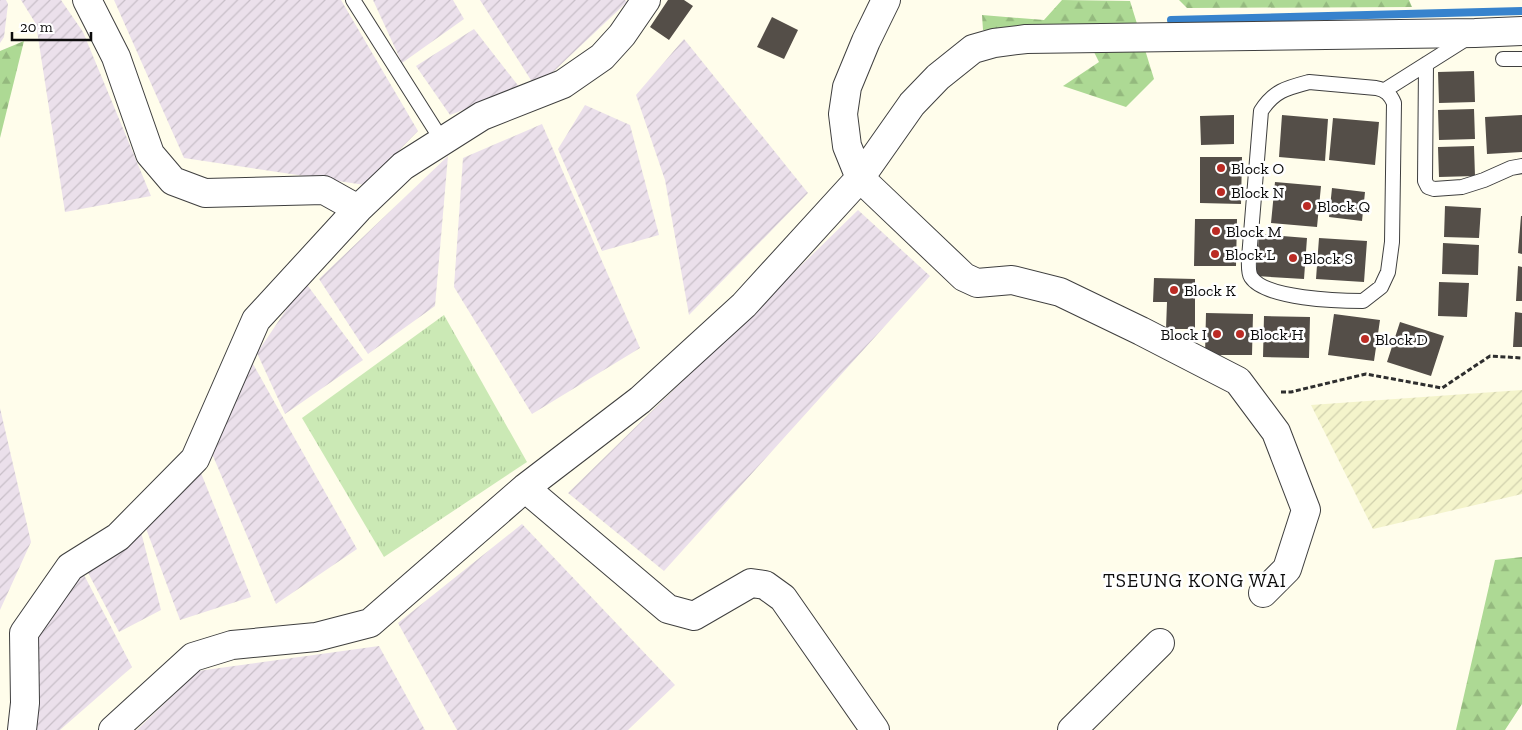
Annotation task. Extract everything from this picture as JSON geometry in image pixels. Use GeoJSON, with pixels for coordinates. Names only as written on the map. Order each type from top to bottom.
{"type":"FeatureCollection","features":[{"type":"Feature","properties":{"kind":"street"},"geometry":{"type":"LineString","coordinates":[[87,0],[116,57],[150,154],[173,181],[205,193],[324,190],[358,209]]}},
{"type":"Feature","properties":{"kind":"street"},"geometry":{"type":"LineString","coordinates":[[22,730],[25,703],[24,633],[70,567],[118,537],[195,459],[256,320],[358,209],[403,166],[482,116],[563,84],[602,57],[622,35],[646,0]]}},
{"type":"Feature","properties":{"kind":"street"},"geometry":{"type":"LineString","coordinates":[[886,0],[847,87],[843,114],[847,146],[860,178],[964,277],[977,283],[1012,280],[1060,292],[1142,331],[1238,381],[1276,432],[1306,510],[1287,569],[1264,594]]}},
{"type":"Feature","properties":{"kind":"street"},"geometry":{"type":"LineString","coordinates":[[112,730],[193,657],[232,646],[316,637],[370,623],[525,488],[640,400],[744,305],[860,178],[912,104],[938,77],[973,49],[994,43],[1026,39],[1522,31]]}},
{"type":"Feature","properties":{"kind":"street"},"geometry":{"type":"LineString","coordinates":[[525,488],[668,609],[694,616],[751,582],[765,586],[783,598],[875,730]]}},
{"type":"Feature","properties":{"kind":"street"},"geometry":{"type":"LineString","coordinates":[[1072,730],[1160,643]]}},
{"type":"Feature","properties":{"kind":"lane"},"geometry":{"type":"LineString","coordinates":[[353,0],[443,142]]}},
{"type":"Feature","properties":{"kind":"lane"},"geometry":{"type":"LineString","coordinates":[[1385,90],[1394,103],[1392,242],[1388,272],[1381,287],[1363,301],[1282,294],[1265,289],[1252,278],[1249,272],[1249,258],[1261,111],[1267,101],[1276,93],[1290,86],[1308,82],[1385,90],[1475,33]]}},
{"type":"Feature","properties":{"kind":"lane"},"geometry":{"type":"LineString","coordinates":[[1503,59],[1522,59]]}},
{"type":"Feature","properties":{"kind":"lane"},"geometry":{"type":"LineString","coordinates":[[1426,64],[1426,181],[1428,187],[1434,189],[1462,187],[1511,168],[1522,166]]}},
{"type":"Feature","properties":{"kind":"path"},"geometry":{"type":"LineString","coordinates":[[1274,393],[1291,392],[1366,374],[1442,388],[1490,356],[1522,358]]}},
{"type":"Feature","properties":{"kind":"shaded area"},"geometry":{"type":"Polygon","coordinates":[[[0,0],[6,0],[8,4],[4,37],[0,43],[0,0]]]}},
{"type":"Feature","properties":{"kind":"shaded area"},"geometry":{"type":"Polygon","coordinates":[[[21,0],[61,0],[83,32],[151,196],[65,212],[36,24],[21,0]]]}},
{"type":"Feature","properties":{"kind":"shaded area"},"geometry":{"type":"Polygon","coordinates":[[[114,0],[341,0],[418,131],[365,185],[184,158],[114,0]]]}},
{"type":"Feature","properties":{"kind":"shaded area"},"geometry":{"type":"Polygon","coordinates":[[[373,0],[453,0],[464,19],[402,63],[373,0]]]}},
{"type":"Feature","properties":{"kind":"shaded area"},"geometry":{"type":"Polygon","coordinates":[[[480,0],[625,0],[627,2],[536,88],[480,0]]]}},
{"type":"Feature","properties":{"kind":"shaded area"},"geometry":{"type":"Polygon","coordinates":[[[474,29],[520,88],[450,115],[416,66],[474,29]]]}},
{"type":"Feature","properties":{"kind":"shaded area"},"geometry":{"type":"Polygon","coordinates":[[[684,39],[808,193],[689,315],[665,180],[636,95],[684,39]]]}},
{"type":"Feature","properties":{"kind":"shaded area"},"geometry":{"type":"Polygon","coordinates":[[[585,105],[630,125],[659,235],[602,251],[558,149],[585,105]]]}},
{"type":"Feature","properties":{"kind":"shaded area"},"geometry":{"type":"Polygon","coordinates":[[[542,124],[640,348],[532,414],[454,287],[463,158],[542,124]]]}},
{"type":"Feature","properties":{"kind":"shaded area"},"geometry":{"type":"Polygon","coordinates":[[[448,156],[435,306],[368,354],[319,279],[448,156]]]}},
{"type":"Feature","properties":{"kind":"shaded area"},"geometry":{"type":"Polygon","coordinates":[[[858,210],[930,276],[664,571],[568,493],[858,210]]]}},
{"type":"Feature","properties":{"kind":"shaded area"},"geometry":{"type":"Polygon","coordinates":[[[305,282],[363,360],[285,414],[257,353],[305,282]]]}},
{"type":"Feature","properties":{"kind":"shaded area"},"geometry":{"type":"Polygon","coordinates":[[[253,364],[357,549],[276,604],[210,449],[253,364]]]}},
{"type":"Feature","properties":{"kind":"shaded area"},"geometry":{"type":"Polygon","coordinates":[[[0,408],[31,542],[0,610],[0,408]]]}},
{"type":"Feature","properties":{"kind":"shaded area"},"geometry":{"type":"Polygon","coordinates":[[[201,473],[251,597],[180,620],[144,523],[201,473]]]}},
{"type":"Feature","properties":{"kind":"shaded area"},"geometry":{"type":"Polygon","coordinates":[[[522,524],[675,685],[628,730],[457,730],[398,623],[522,524]]]}},
{"type":"Feature","properties":{"kind":"shaded area"},"geometry":{"type":"Polygon","coordinates":[[[140,528],[161,610],[119,632],[84,565],[140,528]]]}},
{"type":"Feature","properties":{"kind":"shaded area"},"geometry":{"type":"Polygon","coordinates":[[[83,573],[132,667],[60,730],[24,730],[11,651],[83,573]]]}},
{"type":"Feature","properties":{"kind":"shaded area"},"geometry":{"type":"Polygon","coordinates":[[[379,646],[425,730],[137,730],[198,671],[379,646]]]}},
{"type":"Feature","properties":{"kind":"green space"},"geometry":{"type":"Polygon","coordinates":[[[1062,0],[1130,1],[1154,79],[1126,107],[1063,86],[1099,62],[1081,26],[983,30],[982,15],[1044,20],[1062,0]]]}},
{"type":"Feature","properties":{"kind":"green space"},"geometry":{"type":"Polygon","coordinates":[[[1179,0],[1409,0],[1412,7],[1187,8],[1179,0]]]}},
{"type":"Feature","properties":{"kind":"green space"},"geometry":{"type":"Polygon","coordinates":[[[24,41],[0,138],[0,51],[24,41]]]}},
{"type":"Feature","properties":{"kind":"green space"},"geometry":{"type":"Polygon","coordinates":[[[444,315],[527,462],[384,557],[302,418],[444,315]]]}},
{"type":"Feature","properties":{"kind":"green space"},"geometry":{"type":"Polygon","coordinates":[[[1522,390],[1522,494],[1373,529],[1311,405],[1522,390]]]}},
{"type":"Feature","properties":{"kind":"green space"},"geometry":{"type":"Polygon","coordinates":[[[1522,557],[1522,704],[1505,730],[1456,730],[1495,560],[1522,557]]]}},
{"type":"Feature","properties":{"kind":"building"},"geometry":{"type":"Polygon","coordinates":[[[668,0],[684,0],[693,6],[669,40],[650,27],[668,0]]]}},
{"type":"Feature","properties":{"kind":"building"},"geometry":{"type":"Polygon","coordinates":[[[772,17],[798,30],[784,59],[757,47],[772,17]]]}},
{"type":"Feature","properties":{"kind":"building"},"geometry":{"type":"Polygon","coordinates":[[[1474,71],[1475,102],[1439,103],[1438,72],[1474,71]]]}},
{"type":"Feature","properties":{"kind":"building"},"geometry":{"type":"Polygon","coordinates":[[[1474,109],[1475,139],[1439,140],[1438,110],[1474,109]]]}},
{"type":"Feature","properties":{"kind":"building"},"geometry":{"type":"Polygon","coordinates":[[[1234,115],[1234,144],[1201,145],[1200,116],[1234,115]]]}},
{"type":"Feature","properties":{"kind":"building"},"geometry":{"type":"Polygon","coordinates":[[[1282,115],[1328,119],[1325,161],[1279,157],[1282,115]]]}},
{"type":"Feature","properties":{"kind":"building"},"geometry":{"type":"Polygon","coordinates":[[[1522,115],[1522,152],[1487,154],[1485,117],[1522,115]]]}},
{"type":"Feature","properties":{"kind":"building"},"geometry":{"type":"Polygon","coordinates":[[[1333,118],[1379,122],[1375,165],[1329,160],[1333,118]]]}},
{"type":"Feature","properties":{"kind":"building"},"geometry":{"type":"Polygon","coordinates":[[[1474,146],[1475,176],[1439,177],[1438,147],[1474,146]]]}},
{"type":"Feature","properties":{"kind":"building"},"geometry":{"type":"Polygon","coordinates":[[[1200,157],[1242,157],[1241,204],[1200,203],[1200,157]]]}},
{"type":"Feature","properties":{"kind":"building"},"geometry":{"type":"Polygon","coordinates":[[[1275,182],[1321,186],[1317,227],[1271,223],[1275,182]]]}},
{"type":"Feature","properties":{"kind":"building"},"geometry":{"type":"Polygon","coordinates":[[[1332,188],[1365,192],[1362,221],[1329,217],[1332,188]]]}},
{"type":"Feature","properties":{"kind":"building"},"geometry":{"type":"Polygon","coordinates":[[[1445,206],[1481,208],[1479,238],[1444,237],[1445,206]]]}},
{"type":"Feature","properties":{"kind":"building"},"geometry":{"type":"Polygon","coordinates":[[[1522,216],[1522,254],[1518,253],[1522,216]]]}},
{"type":"Feature","properties":{"kind":"building"},"geometry":{"type":"Polygon","coordinates":[[[1195,219],[1237,219],[1236,266],[1194,266],[1195,219]]]}},
{"type":"Feature","properties":{"kind":"building"},"geometry":{"type":"Polygon","coordinates":[[[1259,234],[1307,238],[1304,279],[1256,276],[1259,234]]]}},
{"type":"Feature","properties":{"kind":"building"},"geometry":{"type":"Polygon","coordinates":[[[1319,238],[1367,241],[1364,282],[1316,279],[1319,238]]]}},
{"type":"Feature","properties":{"kind":"building"},"geometry":{"type":"Polygon","coordinates":[[[1443,243],[1479,245],[1478,275],[1442,274],[1443,243]]]}},
{"type":"Feature","properties":{"kind":"building"},"geometry":{"type":"Polygon","coordinates":[[[1518,266],[1522,267],[1522,301],[1516,301],[1518,266]]]}},
{"type":"Feature","properties":{"kind":"building"},"geometry":{"type":"Polygon","coordinates":[[[1154,278],[1195,279],[1195,329],[1166,329],[1167,302],[1153,302],[1154,278]]]}},
{"type":"Feature","properties":{"kind":"building"},"geometry":{"type":"Polygon","coordinates":[[[1439,282],[1469,283],[1467,317],[1438,316],[1439,282]]]}},
{"type":"Feature","properties":{"kind":"building"},"geometry":{"type":"Polygon","coordinates":[[[1515,312],[1522,313],[1522,347],[1513,347],[1515,312]]]}},
{"type":"Feature","properties":{"kind":"building"},"geometry":{"type":"Polygon","coordinates":[[[1206,313],[1253,314],[1252,355],[1205,355],[1206,313]]]}},
{"type":"Feature","properties":{"kind":"building"},"geometry":{"type":"Polygon","coordinates":[[[1334,314],[1380,320],[1374,361],[1328,355],[1334,314]]]}},
{"type":"Feature","properties":{"kind":"building"},"geometry":{"type":"Polygon","coordinates":[[[1264,316],[1310,317],[1309,358],[1263,357],[1264,316]]]}},
{"type":"Feature","properties":{"kind":"building"},"geometry":{"type":"Polygon","coordinates":[[[1400,322],[1444,336],[1431,376],[1387,362],[1400,322]]]}},
{"type":"Feature","properties":{"kind":"waterway"},"geometry":{"type":"LineString","coordinates":[[1171,20],[1522,11]]}},
{"type":"Feature","properties":{"kind":"place","name":"Block O"},"geometry":{"type":"Point","coordinates":[1221,168]}},
{"type":"Feature","properties":{"kind":"place","name":"Block N"},"geometry":{"type":"Point","coordinates":[1221,192]}},
{"type":"Feature","properties":{"kind":"place","name":"Block Q"},"geometry":{"type":"Point","coordinates":[1307,206]}},
{"type":"Feature","properties":{"kind":"place","name":"Block M"},"geometry":{"type":"Point","coordinates":[1216,231]}},
{"type":"Feature","properties":{"kind":"place","name":"Block L"},"geometry":{"type":"Point","coordinates":[1215,254]}},
{"type":"Feature","properties":{"kind":"place","name":"Block S"},"geometry":{"type":"Point","coordinates":[1293,258]}},
{"type":"Feature","properties":{"kind":"place","name":"Block K"},"geometry":{"type":"Point","coordinates":[1174,290]}},
{"type":"Feature","properties":{"kind":"place","name":"Block I"},"geometry":{"type":"Point","coordinates":[1217,334]}},
{"type":"Feature","properties":{"kind":"place","name":"Block H"},"geometry":{"type":"Point","coordinates":[1240,334]}},
{"type":"Feature","properties":{"kind":"place","name":"Block D"},"geometry":{"type":"Point","coordinates":[1365,339]}},
{"type":"Feature","properties":{"kind":"district","name":"TSEUNG KONG WAI"},"geometry":{"type":"Point","coordinates":[1195,580]}}]}
